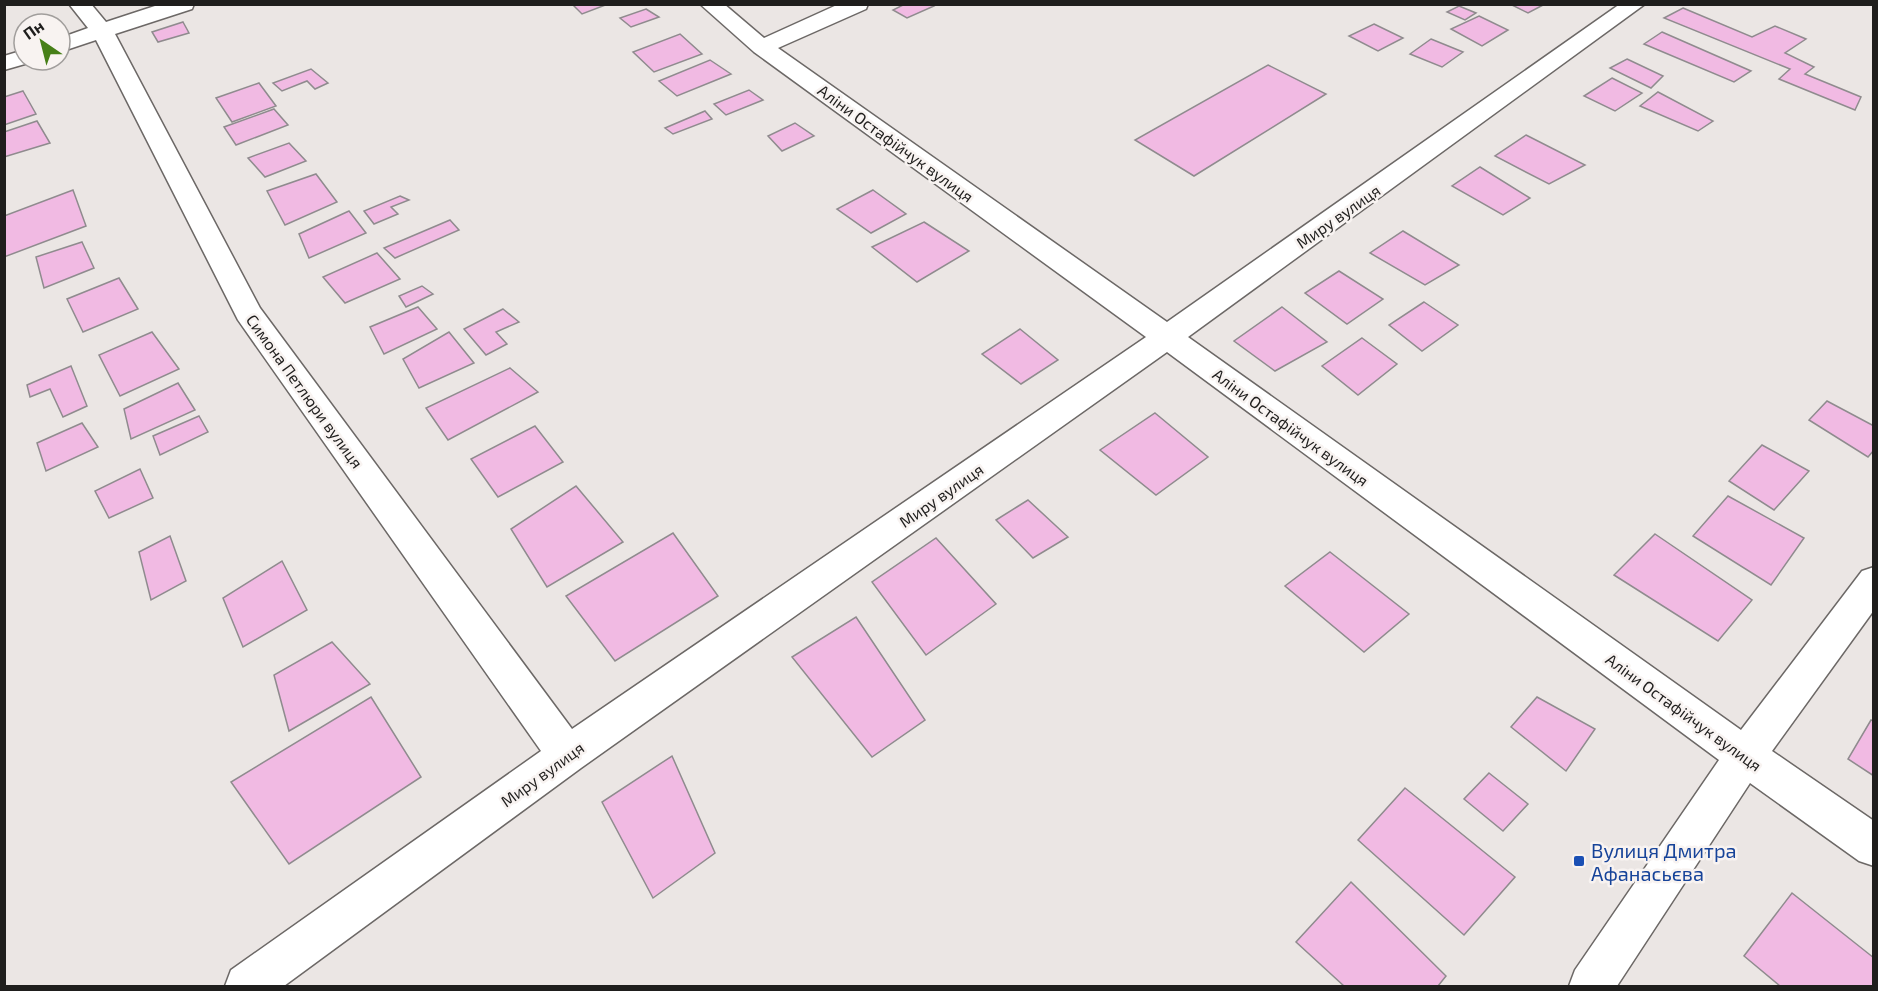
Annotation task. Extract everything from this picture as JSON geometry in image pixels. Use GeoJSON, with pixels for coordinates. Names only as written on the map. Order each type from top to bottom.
{"type":"FeatureCollection","features":[{"type":"Feature","properties":{"kind":"street","name":"Симона Петлюри вулиця"},"geometry":{"type":"LineString","coordinates":[[80,4],[102,32],[248,313],[567,756]]}},
{"type":"Feature","properties":{"kind":"street"},"geometry":{"type":"LineString","coordinates":[[72,41],[184,4]]}},
{"type":"Feature","properties":{"kind":"street","name":"Алiни Остафійчук вулиця"},"geometry":{"type":"LineString","coordinates":[[710,4],[762,47],[1745,756],[1874,846]]}},
{"type":"Feature","properties":{"kind":"street"},"geometry":{"type":"LineString","coordinates":[[762,47],[858,4]]}},
{"type":"Feature","properties":{"kind":"street","name":"Миру вулиця"},"geometry":{"type":"LineString","coordinates":[[247,987],[567,756],[1167,337],[1635,4]]}},
{"type":"Feature","properties":{"kind":"street"},"geometry":{"type":"LineString","coordinates":[[1591,987],[1745,756],[1874,582]]}},
{"type":"Feature","properties":{"kind":"building"},"geometry":{"type":"Polygon","coordinates":[[[572,4],[608,4],[582,14],[572,4]]]}},
{"type":"Feature","properties":{"kind":"building"},"geometry":{"type":"Polygon","coordinates":[[[905,4],[932,4],[934,6],[907,18],[893,10],[905,4]]]}},
{"type":"Feature","properties":{"kind":"building"},"geometry":{"type":"Polygon","coordinates":[[[1510,4],[1545,4],[1528,13],[1510,4]]]}},
{"type":"Feature","properties":{"kind":"building"},"geometry":{"type":"Polygon","coordinates":[[[1459,6],[1476,13],[1465,20],[1447,12],[1459,6]]]}},
{"type":"Feature","properties":{"kind":"building"},"geometry":{"type":"Polygon","coordinates":[[[1683,8],[1752,37],[1775,26],[1806,39],[1785,53],[1814,67],[1805,74],[1861,97],[1855,110],[1779,79],[1790,69],[1664,18],[1683,8]]]}},
{"type":"Feature","properties":{"kind":"building"},"geometry":{"type":"Polygon","coordinates":[[[646,9],[659,17],[631,27],[620,18],[646,9]]]}},
{"type":"Feature","properties":{"kind":"building"},"geometry":{"type":"Polygon","coordinates":[[[1479,16],[1508,30],[1482,46],[1451,29],[1479,16]]]}},
{"type":"Feature","properties":{"kind":"building"},"geometry":{"type":"Polygon","coordinates":[[[183,22],[189,33],[158,42],[152,32],[183,22]]]}},
{"type":"Feature","properties":{"kind":"building"},"geometry":{"type":"Polygon","coordinates":[[[1374,24],[1403,38],[1378,51],[1349,36],[1374,24]]]}},
{"type":"Feature","properties":{"kind":"building"},"geometry":{"type":"Polygon","coordinates":[[[1662,32],[1751,71],[1734,82],[1644,44],[1662,32]]]}},
{"type":"Feature","properties":{"kind":"building"},"geometry":{"type":"Polygon","coordinates":[[[680,34],[702,54],[654,72],[633,52],[680,34]]]}},
{"type":"Feature","properties":{"kind":"building"},"geometry":{"type":"Polygon","coordinates":[[[1431,39],[1463,52],[1442,67],[1410,54],[1431,39]]]}},
{"type":"Feature","properties":{"kind":"building"},"geometry":{"type":"Polygon","coordinates":[[[1627,59],[1663,76],[1651,88],[1610,68],[1627,59]]]}},
{"type":"Feature","properties":{"kind":"building"},"geometry":{"type":"Polygon","coordinates":[[[710,60],[731,74],[677,96],[659,81],[710,60]]]}},
{"type":"Feature","properties":{"kind":"building"},"geometry":{"type":"Polygon","coordinates":[[[1268,65],[1326,94],[1194,176],[1135,140],[1268,65]]]}},
{"type":"Feature","properties":{"kind":"building"},"geometry":{"type":"Polygon","coordinates":[[[311,69],[328,83],[315,89],[307,81],[282,91],[273,83],[311,69]]]}},
{"type":"Feature","properties":{"kind":"building"},"geometry":{"type":"Polygon","coordinates":[[[1612,78],[1642,93],[1615,111],[1584,96],[1612,78]]]}},
{"type":"Feature","properties":{"kind":"building"},"geometry":{"type":"Polygon","coordinates":[[[259,83],[276,106],[232,122],[216,98],[259,83]]]}},
{"type":"Feature","properties":{"kind":"building"},"geometry":{"type":"Polygon","coordinates":[[[749,90],[763,100],[726,115],[714,104],[749,90]]]}},
{"type":"Feature","properties":{"kind":"building"},"geometry":{"type":"Polygon","coordinates":[[[23,91],[36,114],[4,125],[4,97],[23,91]]]}},
{"type":"Feature","properties":{"kind":"building"},"geometry":{"type":"Polygon","coordinates":[[[1658,92],[1713,121],[1698,131],[1640,106],[1658,92]]]}},
{"type":"Feature","properties":{"kind":"building"},"geometry":{"type":"Polygon","coordinates":[[[274,109],[288,125],[236,145],[224,127],[274,109]]]}},
{"type":"Feature","properties":{"kind":"building"},"geometry":{"type":"Polygon","coordinates":[[[705,111],[712,119],[673,134],[665,128],[705,111]]]}},
{"type":"Feature","properties":{"kind":"building"},"geometry":{"type":"Polygon","coordinates":[[[37,121],[50,143],[4,157],[4,132],[37,121]]]}},
{"type":"Feature","properties":{"kind":"building"},"geometry":{"type":"Polygon","coordinates":[[[795,123],[814,136],[782,151],[768,136],[795,123]]]}},
{"type":"Feature","properties":{"kind":"building"},"geometry":{"type":"Polygon","coordinates":[[[1526,135],[1585,165],[1549,184],[1495,156],[1526,135]]]}},
{"type":"Feature","properties":{"kind":"building"},"geometry":{"type":"Polygon","coordinates":[[[289,143],[306,161],[265,177],[248,158],[289,143]]]}},
{"type":"Feature","properties":{"kind":"building"},"geometry":{"type":"Polygon","coordinates":[[[1480,167],[1530,198],[1503,215],[1452,186],[1480,167]]]}},
{"type":"Feature","properties":{"kind":"building"},"geometry":{"type":"Polygon","coordinates":[[[316,174],[337,202],[285,225],[267,191],[316,174]]]}},
{"type":"Feature","properties":{"kind":"building"},"geometry":{"type":"Polygon","coordinates":[[[73,190],[86,226],[4,257],[4,216],[73,190]]]}},
{"type":"Feature","properties":{"kind":"building"},"geometry":{"type":"Polygon","coordinates":[[[873,190],[906,214],[871,233],[837,209],[873,190]]]}},
{"type":"Feature","properties":{"kind":"building"},"geometry":{"type":"Polygon","coordinates":[[[400,196],[409,200],[391,207],[398,214],[374,224],[364,211],[400,196]]]}},
{"type":"Feature","properties":{"kind":"building"},"geometry":{"type":"Polygon","coordinates":[[[349,211],[366,233],[309,258],[299,234],[349,211]]]}},
{"type":"Feature","properties":{"kind":"building"},"geometry":{"type":"Polygon","coordinates":[[[450,220],[459,230],[395,258],[384,248],[450,220]]]}},
{"type":"Feature","properties":{"kind":"building"},"geometry":{"type":"Polygon","coordinates":[[[924,222],[969,251],[917,282],[872,247],[924,222]]]}},
{"type":"Feature","properties":{"kind":"building"},"geometry":{"type":"Polygon","coordinates":[[[1403,231],[1459,265],[1425,285],[1370,253],[1403,231]]]}},
{"type":"Feature","properties":{"kind":"building"},"geometry":{"type":"Polygon","coordinates":[[[82,242],[94,268],[44,288],[36,257],[82,242]]]}},
{"type":"Feature","properties":{"kind":"building"},"geometry":{"type":"Polygon","coordinates":[[[377,253],[400,279],[345,303],[323,277],[377,253]]]}},
{"type":"Feature","properties":{"kind":"building"},"geometry":{"type":"Polygon","coordinates":[[[1339,271],[1383,299],[1347,324],[1305,293],[1339,271]]]}},
{"type":"Feature","properties":{"kind":"building"},"geometry":{"type":"Polygon","coordinates":[[[119,278],[138,309],[83,332],[67,299],[119,278]]]}},
{"type":"Feature","properties":{"kind":"building"},"geometry":{"type":"Polygon","coordinates":[[[422,286],[433,294],[406,307],[399,296],[422,286]]]}},
{"type":"Feature","properties":{"kind":"building"},"geometry":{"type":"Polygon","coordinates":[[[1424,302],[1458,325],[1422,351],[1389,325],[1424,302]]]}},
{"type":"Feature","properties":{"kind":"building"},"geometry":{"type":"Polygon","coordinates":[[[418,307],[437,329],[384,354],[370,327],[418,307]]]}},
{"type":"Feature","properties":{"kind":"building"},"geometry":{"type":"Polygon","coordinates":[[[1282,307],[1327,342],[1275,371],[1234,341],[1282,307]]]}},
{"type":"Feature","properties":{"kind":"building"},"geometry":{"type":"Polygon","coordinates":[[[503,309],[519,322],[496,332],[507,344],[486,355],[464,329],[503,309]]]}},
{"type":"Feature","properties":{"kind":"building"},"geometry":{"type":"Polygon","coordinates":[[[1020,329],[1058,360],[1021,384],[982,354],[1020,329]]]}},
{"type":"Feature","properties":{"kind":"building"},"geometry":{"type":"Polygon","coordinates":[[[152,332],[179,369],[120,396],[99,355],[152,332]]]}},
{"type":"Feature","properties":{"kind":"building"},"geometry":{"type":"Polygon","coordinates":[[[449,332],[474,363],[419,388],[403,359],[449,332]]]}},
{"type":"Feature","properties":{"kind":"building"},"geometry":{"type":"Polygon","coordinates":[[[1362,338],[1397,364],[1358,395],[1322,366],[1362,338]]]}},
{"type":"Feature","properties":{"kind":"building"},"geometry":{"type":"Polygon","coordinates":[[[71,366],[87,406],[63,417],[50,389],[30,397],[27,385],[71,366]]]}},
{"type":"Feature","properties":{"kind":"building"},"geometry":{"type":"Polygon","coordinates":[[[510,368],[538,392],[448,440],[426,408],[510,368]]]}},
{"type":"Feature","properties":{"kind":"building"},"geometry":{"type":"Polygon","coordinates":[[[178,383],[195,410],[131,439],[124,409],[178,383]]]}},
{"type":"Feature","properties":{"kind":"building"},"geometry":{"type":"Polygon","coordinates":[[[1827,401],[1874,426],[1874,450],[1868,457],[1809,420],[1827,401]]]}},
{"type":"Feature","properties":{"kind":"building"},"geometry":{"type":"Polygon","coordinates":[[[1155,413],[1208,457],[1156,495],[1100,450],[1155,413]]]}},
{"type":"Feature","properties":{"kind":"building"},"geometry":{"type":"Polygon","coordinates":[[[199,416],[208,432],[160,455],[153,436],[199,416]]]}},
{"type":"Feature","properties":{"kind":"building"},"geometry":{"type":"Polygon","coordinates":[[[82,423],[98,447],[46,471],[37,443],[82,423]]]}},
{"type":"Feature","properties":{"kind":"building"},"geometry":{"type":"Polygon","coordinates":[[[535,426],[563,462],[498,497],[471,459],[535,426]]]}},
{"type":"Feature","properties":{"kind":"building"},"geometry":{"type":"Polygon","coordinates":[[[1762,445],[1809,471],[1774,510],[1729,481],[1762,445]]]}},
{"type":"Feature","properties":{"kind":"building"},"geometry":{"type":"Polygon","coordinates":[[[140,469],[153,498],[109,518],[95,491],[140,469]]]}},
{"type":"Feature","properties":{"kind":"building"},"geometry":{"type":"Polygon","coordinates":[[[576,486],[623,542],[547,587],[511,529],[576,486]]]}},
{"type":"Feature","properties":{"kind":"building"},"geometry":{"type":"Polygon","coordinates":[[[1728,496],[1804,538],[1771,585],[1693,536],[1728,496]]]}},
{"type":"Feature","properties":{"kind":"building"},"geometry":{"type":"Polygon","coordinates":[[[1028,500],[1068,537],[1033,558],[996,520],[1028,500]]]}},
{"type":"Feature","properties":{"kind":"building"},"geometry":{"type":"Polygon","coordinates":[[[673,533],[718,596],[615,661],[566,596],[673,533]]]}},
{"type":"Feature","properties":{"kind":"building"},"geometry":{"type":"Polygon","coordinates":[[[1655,534],[1752,600],[1718,641],[1614,575],[1655,534]]]}},
{"type":"Feature","properties":{"kind":"building"},"geometry":{"type":"Polygon","coordinates":[[[170,536],[186,581],[151,600],[139,552],[170,536]]]}},
{"type":"Feature","properties":{"kind":"building"},"geometry":{"type":"Polygon","coordinates":[[[936,538],[996,604],[926,655],[872,582],[936,538]]]}},
{"type":"Feature","properties":{"kind":"building"},"geometry":{"type":"Polygon","coordinates":[[[1330,552],[1409,614],[1364,652],[1285,586],[1330,552]]]}},
{"type":"Feature","properties":{"kind":"building"},"geometry":{"type":"Polygon","coordinates":[[[282,561],[307,610],[243,647],[223,598],[282,561]]]}},
{"type":"Feature","properties":{"kind":"building"},"geometry":{"type":"Polygon","coordinates":[[[856,617],[925,720],[872,757],[792,657],[856,617]]]}},
{"type":"Feature","properties":{"kind":"building"},"geometry":{"type":"Polygon","coordinates":[[[332,642],[370,684],[289,731],[274,675],[332,642]]]}},
{"type":"Feature","properties":{"kind":"building"},"geometry":{"type":"Polygon","coordinates":[[[371,697],[421,777],[289,864],[231,782],[371,697]]]}},
{"type":"Feature","properties":{"kind":"building"},"geometry":{"type":"Polygon","coordinates":[[[1537,697],[1595,729],[1566,771],[1511,727],[1537,697]]]}},
{"type":"Feature","properties":{"kind":"building"},"geometry":{"type":"Polygon","coordinates":[[[1871,720],[1874,721],[1874,776],[1848,759],[1871,720]]]}},
{"type":"Feature","properties":{"kind":"building"},"geometry":{"type":"Polygon","coordinates":[[[672,756],[715,853],[653,898],[602,802],[672,756]]]}},
{"type":"Feature","properties":{"kind":"building"},"geometry":{"type":"Polygon","coordinates":[[[1489,773],[1528,804],[1503,831],[1464,799],[1489,773]]]}},
{"type":"Feature","properties":{"kind":"building"},"geometry":{"type":"Polygon","coordinates":[[[1405,788],[1515,877],[1464,935],[1358,840],[1405,788]]]}},
{"type":"Feature","properties":{"kind":"building"},"geometry":{"type":"Polygon","coordinates":[[[1351,882],[1446,976],[1438,986],[1344,986],[1296,942],[1351,882]]]}},
{"type":"Feature","properties":{"kind":"building"},"geometry":{"type":"Polygon","coordinates":[[[1792,893],[1874,958],[1874,986],[1780,986],[1744,956],[1792,893]]]}},
{"type":"Feature","properties":{"kind":"place","name":"Вулиця Дмитра Афанасьєва"},"geometry":{"type":"Point","coordinates":[1579,861]}}]}
